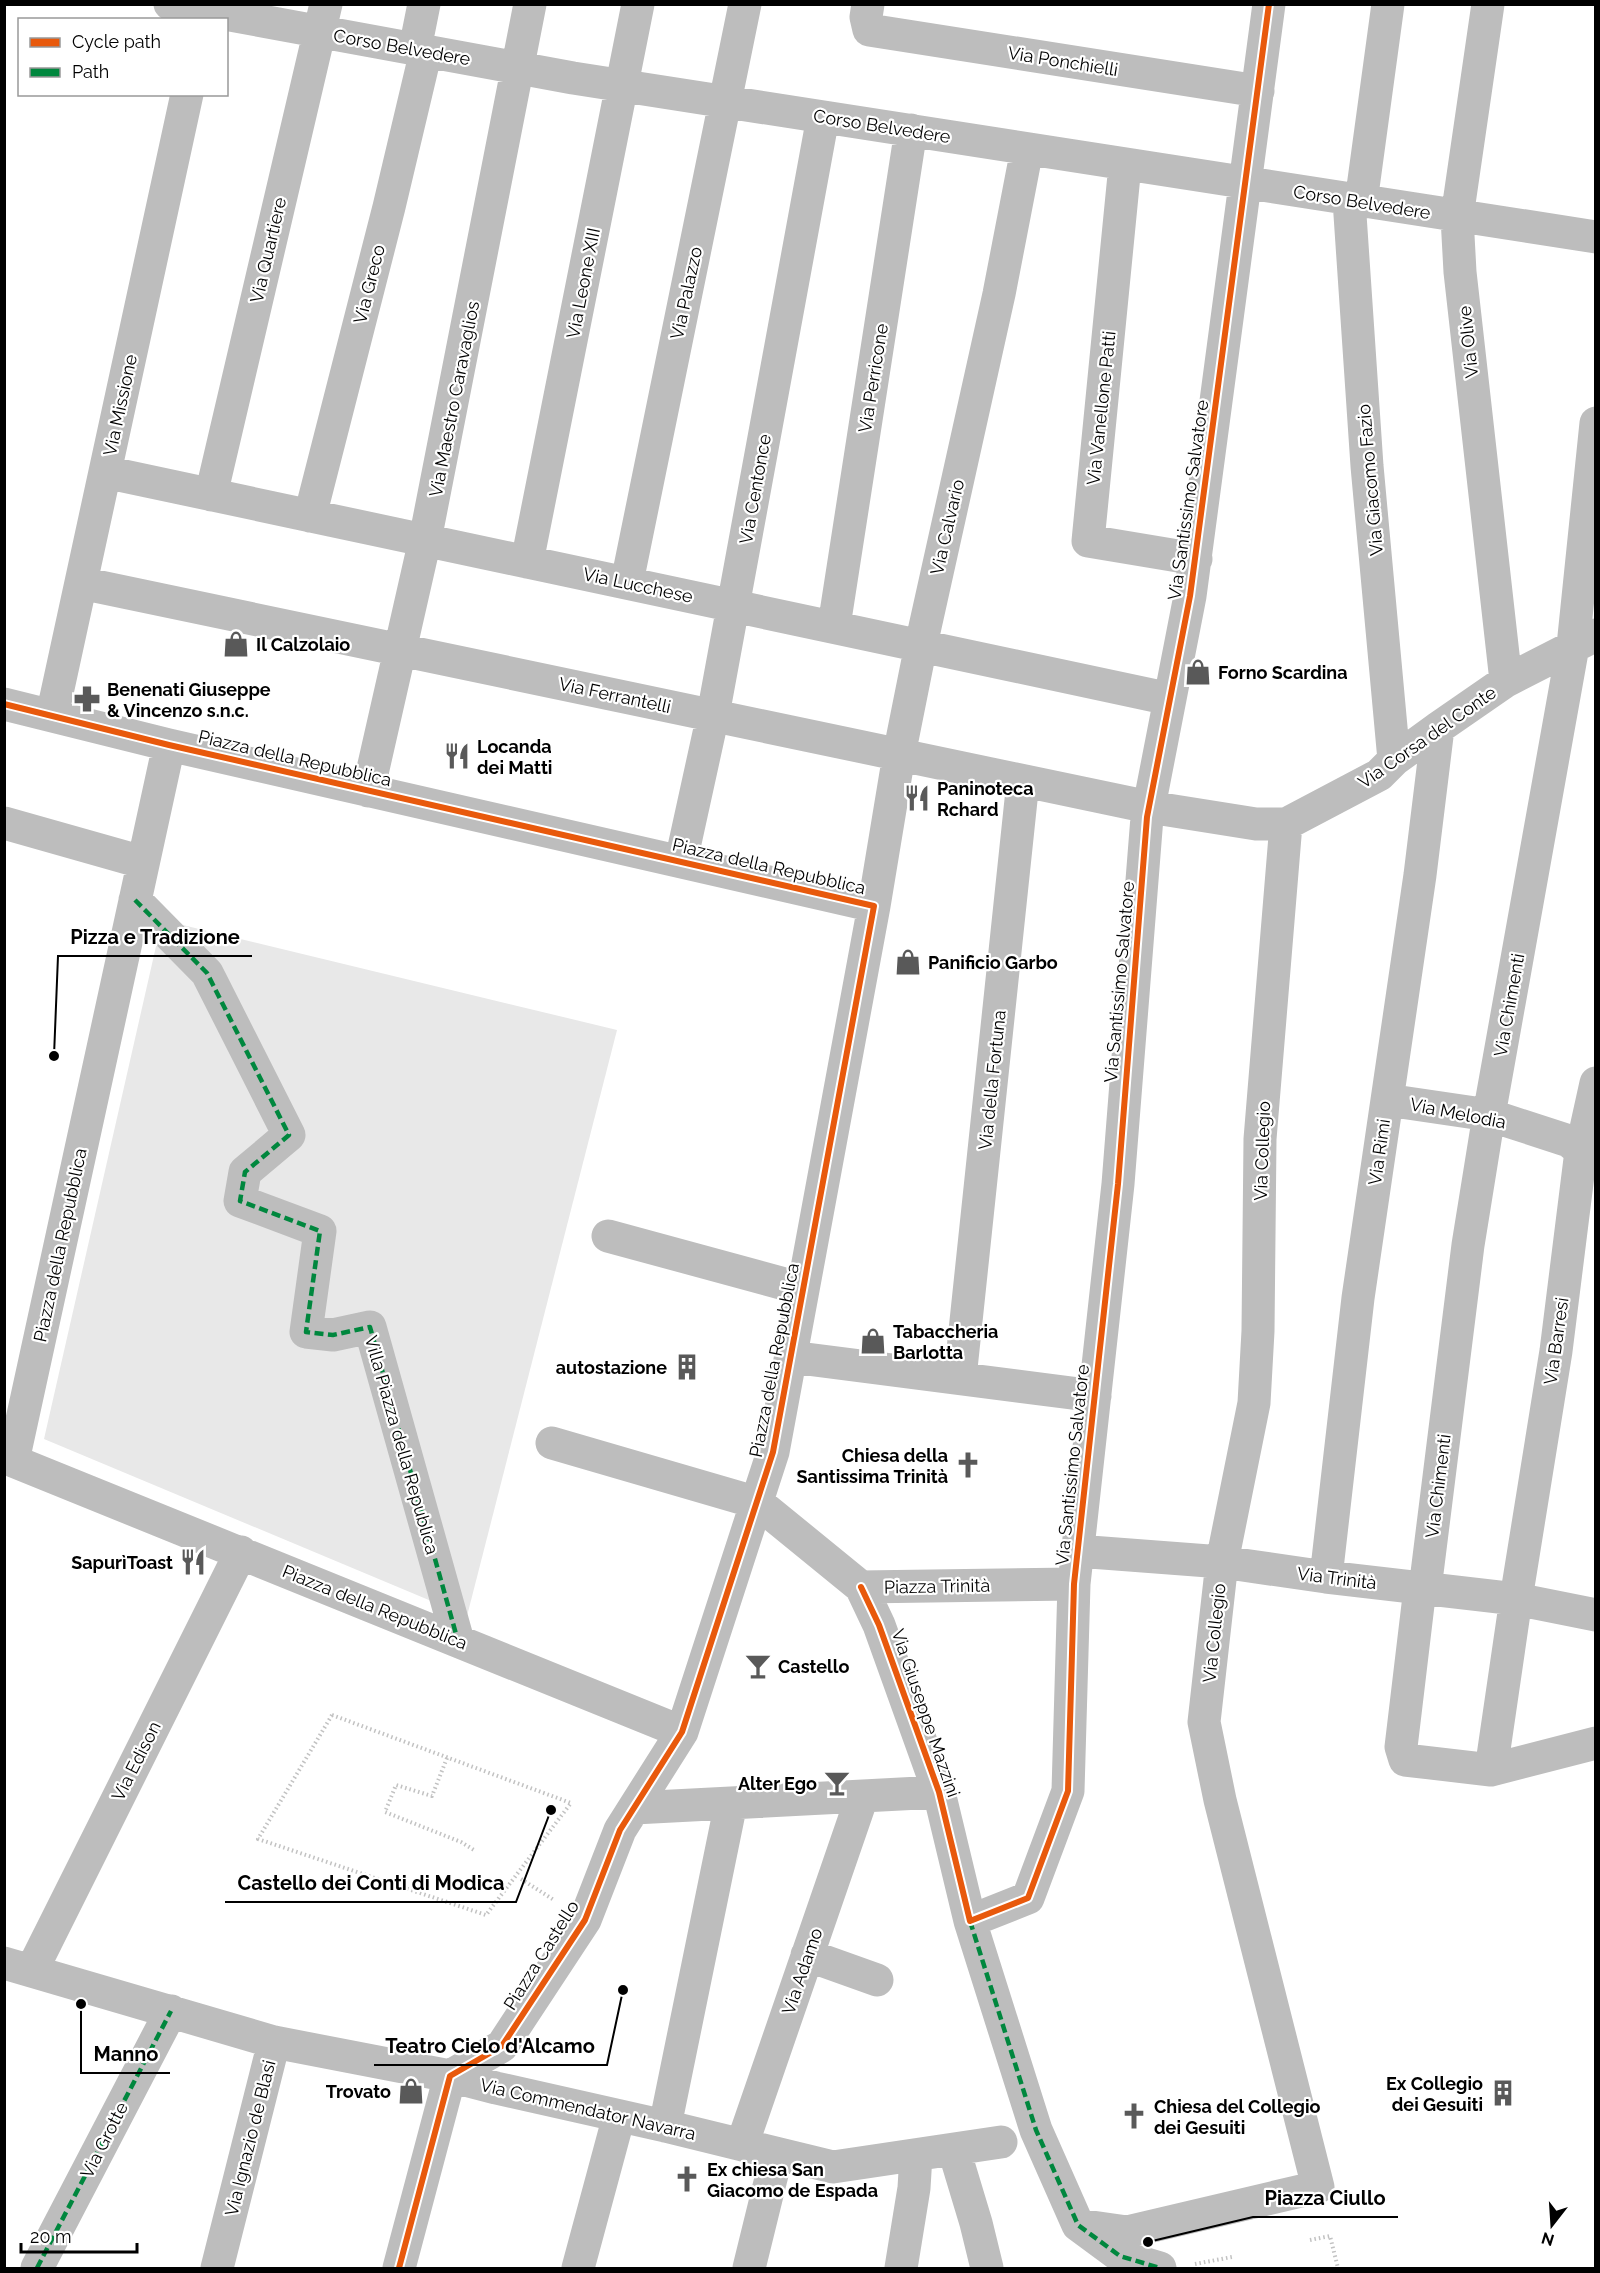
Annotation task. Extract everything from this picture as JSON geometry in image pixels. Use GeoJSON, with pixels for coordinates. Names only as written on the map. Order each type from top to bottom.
{"type":"FeatureCollection","features":[{"type":"Feature","properties":{"kind":"street","name":"Corso Belvedere"},"geometry":{"type":"LineString","coordinates":[[170,4],[205,12],[323,18],[420,50],[622,86],[1596,237]]}},
{"type":"Feature","properties":{"kind":"street","name":"Via Greco"},"geometry":{"type":"LineString","coordinates":[[310,516],[389,207],[420,50],[423,4]]}},
{"type":"Feature","properties":{"kind":"street","name":"Via Maestro Caravaglios"},"geometry":{"type":"LineString","coordinates":[[368,791],[425,540],[530,4]]}},
{"type":"Feature","properties":{"kind":"street","name":"Via Leone XIII"},"geometry":{"type":"LineString","coordinates":[[527,562],[638,4]]}},
{"type":"Feature","properties":{"kind":"street","name":"Via Palazzo"},"geometry":{"type":"LineString","coordinates":[[627,582],[745,4]]}},
{"type":"Feature","properties":{"kind":"street","name":"Via Santissimo Salvatore"},"geometry":{"type":"LineString","coordinates":[[970,1921],[1028,1898],[1068,1791],[1074,1584],[1118,1184],[1149,807],[1196,559],[1269,4]]}},
{"type":"Feature","properties":{"kind":"street","name":"Via Giacomo Fazio"},"geometry":{"type":"LineString","coordinates":[[1388,4],[1355,201],[1367,466],[1394,760]]}},
{"type":"Feature","properties":{"kind":"street","name":"Via Olive"},"geometry":{"type":"LineString","coordinates":[[1488,4],[1457,217],[1460,272],[1506,681]]}},
{"type":"Feature","properties":{"kind":"street","name":"Via Ponchielli"},"geometry":{"type":"LineString","coordinates":[[868,17],[1258,91]]}},
{"type":"Feature","properties":{"kind":"street","name":"Via Quartiere"},"geometry":{"type":"LineString","coordinates":[[211,495],[323,18]]}},
{"type":"Feature","properties":{"kind":"street","name":"Via Missione"},"geometry":{"type":"LineString","coordinates":[[52,716],[187,96]]}},
{"type":"Feature","properties":{"kind":"street","name":"Via Centonce"},"geometry":{"type":"LineString","coordinates":[[681,861],[734,605],[823,117]]}},
{"type":"Feature","properties":{"kind":"street","name":"Via Perricone"},"geometry":{"type":"LineString","coordinates":[[834,626],[911,130]]}},
{"type":"Feature","properties":{"kind":"street","name":"Via Calvario"},"geometry":{"type":"LineString","coordinates":[[874,906],[899,754],[921,645],[999,294],[1027,148]]}},
{"type":"Feature","properties":{"kind":"street","name":"Via Vanellone Patti"},"geometry":{"type":"LineString","coordinates":[[1125,165],[1088,542],[1196,559]]}},
{"type":"Feature","properties":{"kind":"street","name":"Via Chimenti"},"geometry":{"type":"LineString","coordinates":[[1491,1770],[1405,1760],[1401,1747],[1468,1245],[1489,1115],[1585,640],[1596,423]]}},
{"type":"Feature","properties":{"kind":"street","name":"Via Lucchese"},"geometry":{"type":"LineString","coordinates":[[105,472],[1170,699]]}},
{"type":"Feature","properties":{"kind":"street","name":"Via Ferrantelli"},"geometry":{"type":"LineString","coordinates":[[81,583],[1149,807]]}},
{"type":"Feature","properties":{"kind":"street","name":"Via Corsa del Conte"},"geometry":{"type":"LineString","coordinates":[[1149,807],[1256,824],[1286,824],[1379,775],[1394,760],[1506,681],[1585,640]]}},
{"type":"Feature","properties":{"kind":"street","name":"Piazza della Repubblica"},"geometry":{"type":"LineString","coordinates":[[4,704],[169,745],[874,906],[773,1452],[759,1503],[682,1732],[241,1552],[9,1464],[169,745]]}},
{"type":"Feature","properties":{"kind":"street","name":"Via Rimi"},"geometry":{"type":"LineString","coordinates":[[1326,1577],[1358,1298],[1420,875],[1438,728]]}},
{"type":"Feature","properties":{"kind":"street","name":"Via della Fortuna"},"geometry":{"type":"LineString","coordinates":[[960,1378],[1023,781]]}},
{"type":"Feature","properties":{"kind":"street"},"geometry":{"type":"LineString","coordinates":[[4,823],[142,862]]}},
{"type":"Feature","properties":{"kind":"street","name":"Via Collegio"},"geometry":{"type":"LineString","coordinates":[[1078,2225],[1127,2232],[1317,2187],[1220,1800],[1204,1722],[1222,1562],[1254,1403],[1258,1331],[1260,1139],[1286,824]]}},
{"type":"Feature","properties":{"kind":"street","name":"Villa Piazza della Republica"},"geometry":{"type":"LineString","coordinates":[[135,900],[207,973],[289,1135],[245,1172],[240,1201],[320,1231],[306,1332],[333,1335],[370,1327],[458,1641]]}},
{"type":"Feature","properties":{"kind":"street","name":"Via Barresi"},"geometry":{"type":"LineString","coordinates":[[1491,1770],[1516,1599],[1588,1152],[1596,1083]]}},
{"type":"Feature","properties":{"kind":"street","name":"Via Melodia"},"geometry":{"type":"LineString","coordinates":[[1387,1100],[1489,1115],[1569,1142],[1588,1152]]}},
{"type":"Feature","properties":{"kind":"street"},"geometry":{"type":"LineString","coordinates":[[608,1236],[803,1288]]}},
{"type":"Feature","properties":{"kind":"street"},"geometry":{"type":"LineString","coordinates":[[791,1357],[1095,1396]]}},
{"type":"Feature","properties":{"kind":"street"},"geometry":{"type":"LineString","coordinates":[[552,1443],[759,1503]]}},
{"type":"Feature","properties":{"kind":"street","name":"Piazza Trinità"},"geometry":{"type":"LineString","coordinates":[[759,1503],[861,1587],[1074,1584]]}},
{"type":"Feature","properties":{"kind":"street","name":"Via Trinità"},"geometry":{"type":"LineString","coordinates":[[1077,1551],[1222,1562],[1326,1577],[1516,1599],[1596,1615]]}},
{"type":"Feature","properties":{"kind":"street","name":"Via Edison"},"geometry":{"type":"LineString","coordinates":[[18,1966],[241,1552]]}},
{"type":"Feature","properties":{"kind":"street","name":"Via Giuseppe Mazzini"},"geometry":{"type":"LineString","coordinates":[[861,1587],[879,1625],[939,1792],[970,1921],[1036,2130],[1078,2225]]}},
{"type":"Feature","properties":{"kind":"street","name":"Piazza Castello"},"geometry":{"type":"LineString","coordinates":[[450,2076],[502,2046],[585,1920],[620,1830],[682,1732]]}},
{"type":"Feature","properties":{"kind":"street"},"geometry":{"type":"LineString","coordinates":[[1491,1770],[1596,1743]]}},
{"type":"Feature","properties":{"kind":"street"},"geometry":{"type":"LineString","coordinates":[[634,1808],[939,1792]]}},
{"type":"Feature","properties":{"kind":"street","name":"Via Adamo"},"geometry":{"type":"LineString","coordinates":[[742,2145],[862,1797]]}},
{"type":"Feature","properties":{"kind":"street"},"geometry":{"type":"LineString","coordinates":[[664,2126],[731,1803]]}},
{"type":"Feature","properties":{"kind":"street"},"geometry":{"type":"LineString","coordinates":[[807,1955],[877,1980]]}},
{"type":"Feature","properties":{"kind":"street","name":"Via Commendator Navarra"},"geometry":{"type":"LineString","coordinates":[[18,1966],[274,2042],[450,2076],[833,2167],[1001,2142]]}},
{"type":"Feature","properties":{"kind":"street","name":"Via Grotte"},"geometry":{"type":"LineString","coordinates":[[37,2268],[171,2011]]}},
{"type":"Feature","properties":{"kind":"street","name":"Via Ignazio de Blasi"},"geometry":{"type":"LineString","coordinates":[[217,2268],[274,2042]]}},
{"type":"Feature","properties":{"kind":"street"},"geometry":{"type":"LineString","coordinates":[[399,2268],[450,2076]]}},
{"type":"Feature","properties":{"kind":"street"},"geometry":{"type":"LineString","coordinates":[[578,2268],[619,2116]]}},
{"type":"Feature","properties":{"kind":"street"},"geometry":{"type":"LineString","coordinates":[[954,2150],[987,2268]]}},
{"type":"Feature","properties":{"kind":"street"},"geometry":{"type":"LineString","coordinates":[[749,2268],[777,2154]]}},
{"type":"Feature","properties":{"kind":"street"},"geometry":{"type":"LineString","coordinates":[[902,2268],[914,2188],[916,2155]]}},
{"type":"Feature","properties":{"kind":"street"},"geometry":{"type":"LineString","coordinates":[[1078,2225],[1120,2256],[1173,2267]]}},
{"type":"Feature","properties":{"kind":"path"},"geometry":{"type":"LineString","coordinates":[[332,1715],[447,1758],[571,1803],[486,1915],[258,1839],[332,1715]]}},
{"type":"Feature","properties":{"kind":"path"},"geometry":{"type":"LineString","coordinates":[[447,1758],[432,1796],[396,1785],[386,1812],[461,1842],[474,1850]]}},
{"type":"Feature","properties":{"kind":"path"},"geometry":{"type":"LineString","coordinates":[[1310,2240],[1330,2236],[1338,2268]]}},
{"type":"Feature","properties":{"kind":"path"},"geometry":{"type":"LineString","coordinates":[[1173,2267],[1232,2257]]}},
{"type":"Feature","properties":{"kind":"shaded area"},"geometry":{"type":"Polygon","coordinates":[[[162,920],[617,1030],[467,1616],[44,1439],[162,920]]]}},
{"type":"Feature","properties":{"kind":"marked path"},"geometry":{"type":"LineString","coordinates":[[135,900],[207,973],[289,1135],[245,1172],[240,1201],[320,1231],[306,1332],[333,1335],[370,1327],[458,1641]]}},
{"type":"Feature","properties":{"kind":"marked path"},"geometry":{"type":"LineString","coordinates":[[970,1921],[1036,2130],[1078,2225],[1120,2256],[1160,2268]]}},
{"type":"Feature","properties":{"kind":"marked path"},"geometry":{"type":"LineString","coordinates":[[37,2268],[171,2011]]}},
{"type":"Feature","properties":{"kind":"cycle path"},"geometry":{"type":"LineString","coordinates":[[861,1587],[879,1625],[939,1792],[970,1921],[1028,1898],[1068,1791],[1074,1584],[1118,1184],[1147,817],[1190,596],[1269,4]]}},
{"type":"Feature","properties":{"kind":"cycle path"},"geometry":{"type":"LineString","coordinates":[[4,704],[169,745],[874,906],[773,1452],[682,1732],[620,1830],[585,1920],[502,2046],[450,2076],[399,2268]]}},
{"type":"Feature","properties":{"kind":"place","name":"Il Calzolaio"},"geometry":{"type":"Point","coordinates":[236,644]}},
{"type":"Feature","properties":{"kind":"place","name":"Forno Scardina"},"geometry":{"type":"Point","coordinates":[1198,672]}},
{"type":"Feature","properties":{"kind":"place","name":"Benenati Giuseppe & Vincenzo s.n.c."},"geometry":{"type":"Point","coordinates":[87,699]}},
{"type":"Feature","properties":{"kind":"place","name":"Locanda dei Matti"},"geometry":{"type":"Point","coordinates":[457,756]}},
{"type":"Feature","properties":{"kind":"place","name":"Paninoteca Rchard"},"geometry":{"type":"Point","coordinates":[917,798]}},
{"type":"Feature","properties":{"kind":"place","name":"Panificio Garbo"},"geometry":{"type":"Point","coordinates":[908,962]}},
{"type":"Feature","properties":{"kind":"place","name":"Pizza e Tradizione"},"geometry":{"type":"Point","coordinates":[54,1056]}},
{"type":"Feature","properties":{"kind":"place","name":"Tabaccheria Barlotta"},"geometry":{"type":"Point","coordinates":[873,1341]}},
{"type":"Feature","properties":{"kind":"place","name":"autostazione"},"geometry":{"type":"Point","coordinates":[687,1367]}},
{"type":"Feature","properties":{"kind":"place","name":"Chiesa della Santissima Trinità"},"geometry":{"type":"Point","coordinates":[968,1465]}},
{"type":"Feature","properties":{"kind":"place","name":"SapurìToast"},"geometry":{"type":"Point","coordinates":[193,1562]}},
{"type":"Feature","properties":{"kind":"place","name":"Castello"},"geometry":{"type":"Point","coordinates":[758,1666]}},
{"type":"Feature","properties":{"kind":"place","name":"Alter Ego"},"geometry":{"type":"Point","coordinates":[837,1783]}},
{"type":"Feature","properties":{"kind":"place","name":"Castello dei Conti di Modica"},"geometry":{"type":"Point","coordinates":[551,1810]}},
{"type":"Feature","properties":{"kind":"place","name":"Teatro Cielo d'Alcamo"},"geometry":{"type":"Point","coordinates":[623,1990]}},
{"type":"Feature","properties":{"kind":"place","name":"Manno"},"geometry":{"type":"Point","coordinates":[81,2004]}},
{"type":"Feature","properties":{"kind":"place","name":"Trovato"},"geometry":{"type":"Point","coordinates":[411,2091]}},
{"type":"Feature","properties":{"kind":"place","name":"Ex Collegio dei Gesuiti"},"geometry":{"type":"Point","coordinates":[1503,2093]}},
{"type":"Feature","properties":{"kind":"place","name":"Chiesa del Collegio dei Gesuiti"},"geometry":{"type":"Point","coordinates":[1134,2116]}},
{"type":"Feature","properties":{"kind":"place","name":"Ex chiesa San Giacomo de Espada"},"geometry":{"type":"Point","coordinates":[687,2179]}},
{"type":"Feature","properties":{"kind":"place","name":"Piazza Ciullo"},"geometry":{"type":"Point","coordinates":[1148,2242]}}]}
